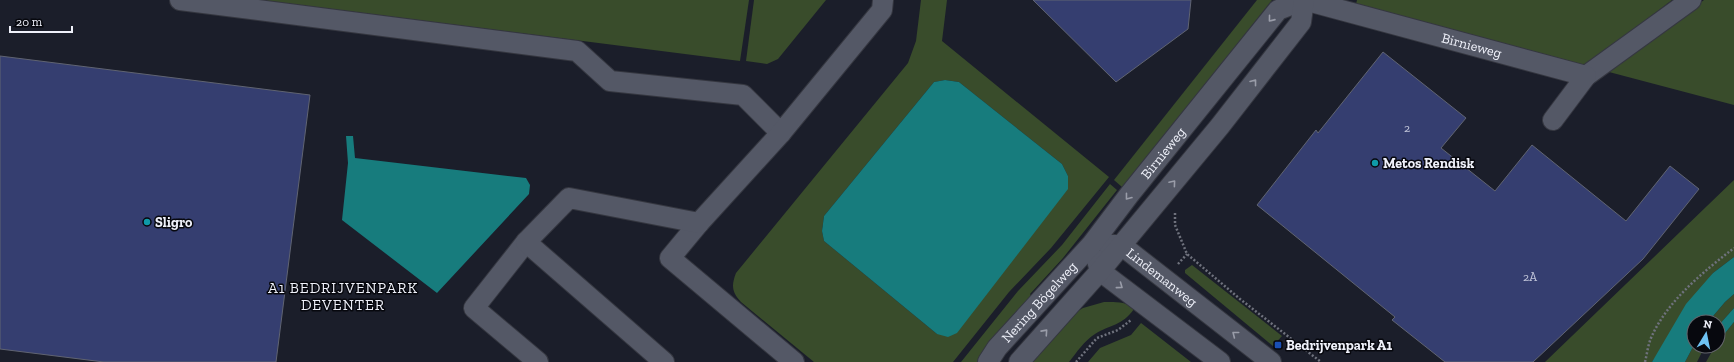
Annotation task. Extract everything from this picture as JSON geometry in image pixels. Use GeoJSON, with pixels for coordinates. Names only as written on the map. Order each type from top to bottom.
{"type":"FeatureCollection","features":[{"type":"Feature","properties":{"kind":"street"},"geometry":{"type":"LineString","coordinates":[[180,0],[577,51],[610,81],[743,95],[781,133]]}},
{"type":"Feature","properties":{"kind":"street"},"geometry":{"type":"LineString","coordinates":[[794,362],[670,258],[699,223],[781,133],[882,10],[883,0]]}},
{"type":"Feature","properties":{"kind":"street","name":"Birnieweg"},"geometry":{"type":"LineString","coordinates":[[1121,245],[1220,126],[1301,22],[1304,0]]}},
{"type":"Feature","properties":{"kind":"street","name":"Birnieweg"},"geometry":{"type":"LineString","coordinates":[[1092,244],[1129,195],[1278,10],[1304,0],[1586,76]]}},
{"type":"Feature","properties":{"kind":"street"},"geometry":{"type":"LineString","coordinates":[[1553,120],[1586,76],[1691,0]]}},
{"type":"Feature","properties":{"kind":"street"},"geometry":{"type":"LineString","coordinates":[[538,362],[474,308],[526,242],[569,198],[699,223]]}},
{"type":"Feature","properties":{"kind":"street"},"geometry":{"type":"LineString","coordinates":[[526,242],[664,362]]}},
{"type":"Feature","properties":{"kind":"street"},"geometry":{"type":"LineString","coordinates":[[1092,244],[1100,271],[1220,362]]}},
{"type":"Feature","properties":{"kind":"street","name":"Lindemanweg"},"geometry":{"type":"LineString","coordinates":[[1092,244],[1121,245],[1271,362]]}},
{"type":"Feature","properties":{"kind":"street","name":"Nering Bögelweg"},"geometry":{"type":"LineString","coordinates":[[988,362],[997,348],[1092,244]]}},
{"type":"Feature","properties":{"kind":"street","name":"Nering Bögelweg"},"geometry":{"type":"LineString","coordinates":[[1020,362],[1121,245]]}},
{"type":"Feature","properties":{"kind":"path"},"geometry":{"type":"LineString","coordinates":[[1645,362],[1651,338],[1666,313],[1707,268],[1734,248]]}},
{"type":"Feature","properties":{"kind":"path"},"geometry":{"type":"LineString","coordinates":[[1187,254],[1240,299],[1321,362]]}},
{"type":"Feature","properties":{"kind":"shaded area"},"geometry":{"type":"Polygon","coordinates":[[[261,0],[749,0],[740,61],[261,0]]]}},
{"type":"Feature","properties":{"kind":"shaded area"},"geometry":{"type":"Polygon","coordinates":[[[754,0],[826,0],[778,59],[767,64],[746,61],[754,0]]]}},
{"type":"Feature","properties":{"kind":"shaded area"},"geometry":{"type":"Polygon","coordinates":[[[921,0],[947,0],[942,41],[1109,177],[1051,248],[1009,292],[953,362],[814,362],[741,302],[733,289],[734,278],[736,273],[908,63],[916,41],[921,0]],[[945,80],[934,82],[824,216],[822,231],[824,241],[937,334],[1068,176],[1062,164],[959,82],[945,80]]]}},
{"type":"Feature","properties":{"kind":"shaded area"},"geometry":{"type":"Polygon","coordinates":[[[1257,0],[1272,0],[1124,187],[1122,187],[1114,180],[1257,0]]]}},
{"type":"Feature","properties":{"kind":"shaded area"},"geometry":{"type":"Polygon","coordinates":[[[1357,0],[1672,0],[1591,62],[1583,66],[1356,4],[1357,0]]]}},
{"type":"Feature","properties":{"kind":"shaded area"},"geometry":{"type":"Polygon","coordinates":[[[1704,0],[1734,0],[1734,105],[1609,72],[1704,0]]]}},
{"type":"Feature","properties":{"kind":"shaded area"},"geometry":{"type":"Polygon","coordinates":[[[945,80],[959,82],[1062,164],[1068,176],[1068,189],[957,333],[948,337],[937,334],[824,241],[822,231],[824,216],[934,82],[945,80]]]}},
{"type":"Feature","properties":{"kind":"shaded area"},"geometry":{"type":"Polygon","coordinates":[[[346,136],[353,136],[355,158],[526,178],[530,185],[529,194],[437,293],[342,220],[348,163],[346,136]]]}},
{"type":"Feature","properties":{"kind":"shaded area"},"geometry":{"type":"Polygon","coordinates":[[[1734,180],[1734,257],[1713,273],[1652,362],[1545,362],[1734,180]]]}},
{"type":"Feature","properties":{"kind":"shaded area"},"geometry":{"type":"Polygon","coordinates":[[[1110,184],[1117,190],[1063,258],[1030,294],[1032,297],[980,362],[961,362],[1018,291],[1062,245],[1110,184]]]}},
{"type":"Feature","properties":{"kind":"shaded area"},"geometry":{"type":"Polygon","coordinates":[[[1734,257],[1734,294],[1715,314],[1686,314],[1686,354],[1689,354],[1685,362],[1652,362],[1686,304],[1713,273],[1734,257]]]}},
{"type":"Feature","properties":{"kind":"shaded area"},"geometry":{"type":"Polygon","coordinates":[[[1192,265],[1282,336],[1273,346],[1185,273],[1185,270],[1192,265]]]}},
{"type":"Feature","properties":{"kind":"shaded area"},"geometry":{"type":"Polygon","coordinates":[[[1734,294],[1734,308],[1726,317],[1726,314],[1715,314],[1734,294]]]}},
{"type":"Feature","properties":{"kind":"shaded area"},"geometry":{"type":"Polygon","coordinates":[[[1104,302],[1124,303],[1134,309],[1130,315],[1121,322],[1101,331],[1087,340],[1069,362],[1032,362],[1073,314],[1083,308],[1104,302]]]}},
{"type":"Feature","properties":{"kind":"shaded area"},"geometry":{"type":"Polygon","coordinates":[[[1734,308],[1734,322],[1726,332],[1726,317],[1734,308]]]}},
{"type":"Feature","properties":{"kind":"shaded area"},"geometry":{"type":"Polygon","coordinates":[[[1734,322],[1734,362],[1706,362],[1710,354],[1726,354],[1726,332],[1734,322]]]}},
{"type":"Feature","properties":{"kind":"shaded area"},"geometry":{"type":"Polygon","coordinates":[[[1141,323],[1191,362],[1088,362],[1100,348],[1131,335],[1141,323]]]}},
{"type":"Feature","properties":{"kind":"shaded area"},"geometry":{"type":"Polygon","coordinates":[[[1689,354],[1701,354],[1697,362],[1685,362],[1689,354]]]}},
{"type":"Feature","properties":{"kind":"building"},"geometry":{"type":"Polygon","coordinates":[[[1033,0],[1191,0],[1188,29],[1116,82],[1033,0]]]}},
{"type":"Feature","properties":{"kind":"building"},"geometry":{"type":"Polygon","coordinates":[[[1383,52],[1466,118],[1441,148],[1495,191],[1532,145],[1626,221],[1670,166],[1699,189],[1643,259],[1533,362],[1445,362],[1392,320],[1395,317],[1257,205],[1316,130],[1318,133],[1383,52]]]}},
{"type":"Feature","properties":{"kind":"building","name":"Sligro"},"geometry":{"type":"Polygon","coordinates":[[[0,56],[310,95],[276,362],[104,362],[0,349],[0,56]]]}},
{"type":"Feature","properties":{"kind":"place","name":"Metos Rendisk"},"geometry":{"type":"Point","coordinates":[1375,163]}},
{"type":"Feature","properties":{"kind":"place","name":"Sligro"},"geometry":{"type":"Point","coordinates":[147,222]}},
{"type":"Feature","properties":{"kind":"place","name":"Bedrijvenpark A1"},"geometry":{"type":"Point","coordinates":[1278,345]}},
{"type":"Feature","properties":{"kind":"district","name":"A1 BEDRIJVENPARK DEVENTER"},"geometry":{"type":"Point","coordinates":[343,296]}}]}
